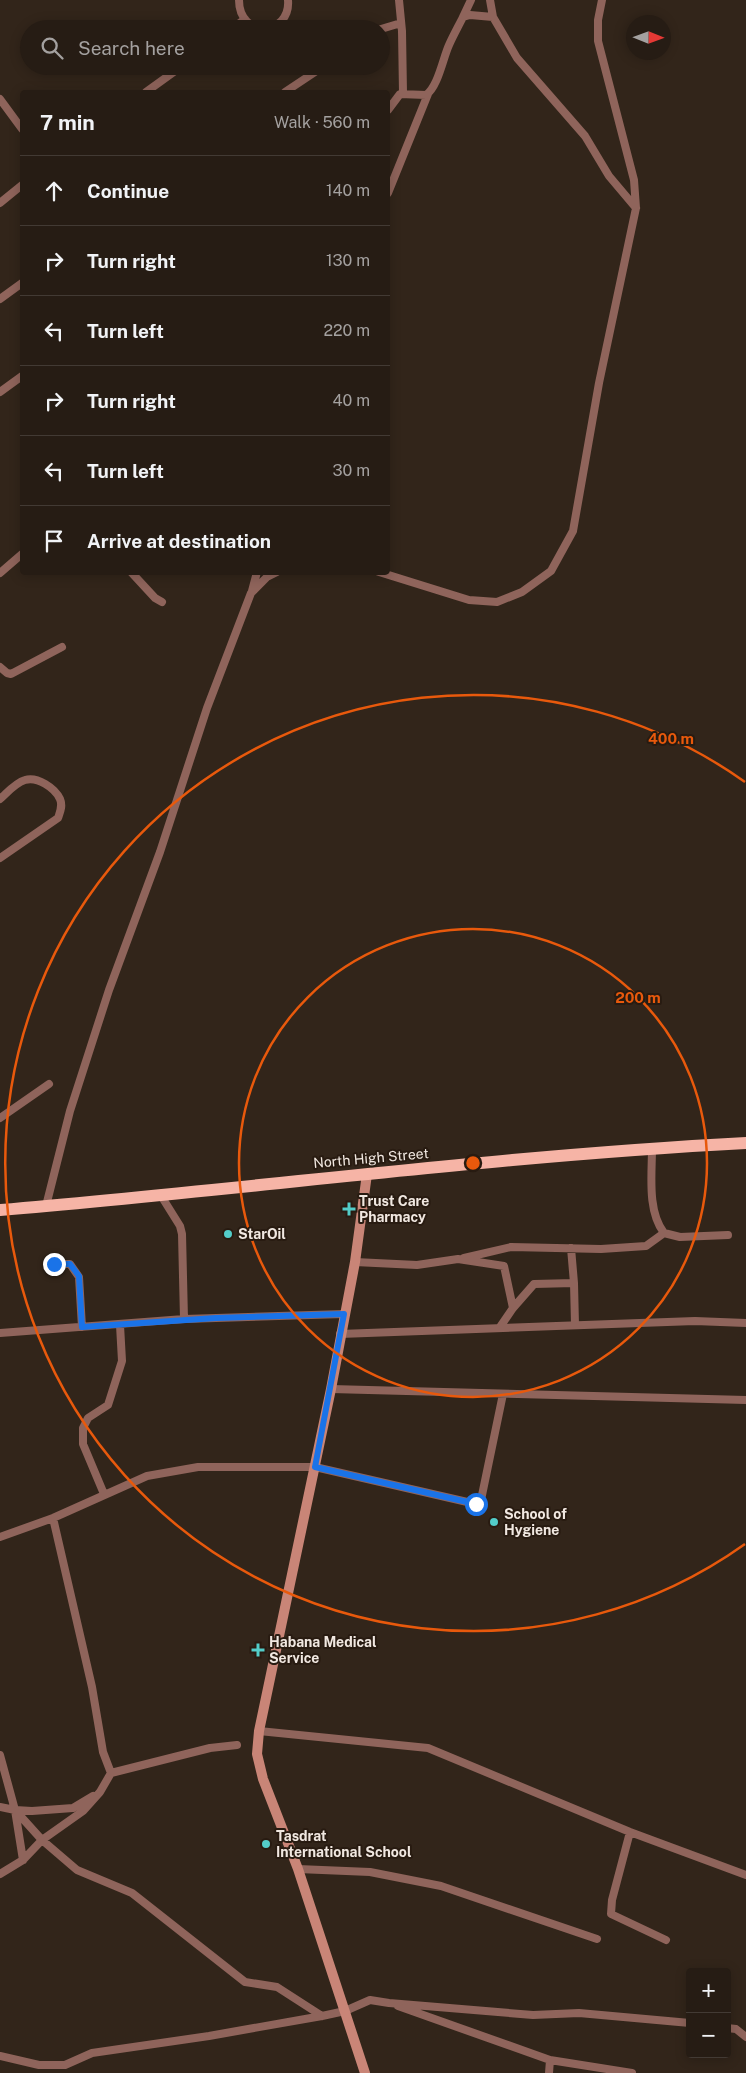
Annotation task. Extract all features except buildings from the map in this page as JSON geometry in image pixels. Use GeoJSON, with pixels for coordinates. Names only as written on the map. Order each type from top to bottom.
{"type":"FeatureCollection","features":[{"type":"Feature","properties":{"kind":"highway","name":"North High Street"},"geometry":{"type":"LineString","coordinates":[[0,1210],[652,1148],[746,1143]]}},
{"type":"Feature","properties":{"kind":"main road"},"geometry":{"type":"LineString","coordinates":[[366,2073],[298,1869],[263,1779],[258,1754],[259,1731],[331,1389],[355,1262],[367,1174]]}},
{"type":"Feature","properties":{"kind":"street"},"geometry":{"type":"LineString","coordinates":[[239,0],[240,11],[245,19]]}},
{"type":"Feature","properties":{"kind":"street"},"geometry":{"type":"LineString","coordinates":[[282,20],[286,15],[288,0]]}},
{"type":"Feature","properties":{"kind":"street"},"geometry":{"type":"LineString","coordinates":[[390,108],[403,93],[399,0]]}},
{"type":"Feature","properties":{"kind":"street"},"geometry":{"type":"LineString","coordinates":[[390,188],[428,94],[438,76],[450,43],[471,0]]}},
{"type":"Feature","properties":{"kind":"street"},"geometry":{"type":"LineString","coordinates":[[490,0],[493,17],[517,58],[585,136],[609,176],[636,208]]}},
{"type":"Feature","properties":{"kind":"street"},"geometry":{"type":"LineString","coordinates":[[389,575],[469,600],[497,602],[522,592],[552,571],[573,532],[599,383],[636,208],[634,180],[598,41],[598,20],[602,0]]}},
{"type":"Feature","properties":{"kind":"street"},"geometry":{"type":"LineString","coordinates":[[463,18],[470,15],[493,17]]}},
{"type":"Feature","properties":{"kind":"street"},"geometry":{"type":"LineString","coordinates":[[390,26],[401,23]]}},
{"type":"Feature","properties":{"kind":"street"},"geometry":{"type":"LineString","coordinates":[[149,90],[170,75]]}},
{"type":"Feature","properties":{"kind":"street"},"geometry":{"type":"LineString","coordinates":[[288,90],[310,75]]}},
{"type":"Feature","properties":{"kind":"street"},"geometry":{"type":"LineString","coordinates":[[403,93],[428,94]]}},
{"type":"Feature","properties":{"kind":"street"},"geometry":{"type":"LineString","coordinates":[[0,99],[20,126]]}},
{"type":"Feature","properties":{"kind":"street"},"geometry":{"type":"LineString","coordinates":[[0,203],[20,187]]}},
{"type":"Feature","properties":{"kind":"street"},"geometry":{"type":"LineString","coordinates":[[0,299],[20,284]]}},
{"type":"Feature","properties":{"kind":"street"},"geometry":{"type":"LineString","coordinates":[[0,392],[20,377]]}},
{"type":"Feature","properties":{"kind":"street"},"geometry":{"type":"LineString","coordinates":[[0,573],[20,556]]}},
{"type":"Feature","properties":{"kind":"street"},"geometry":{"type":"LineString","coordinates":[[134,575],[162,602]]}},
{"type":"Feature","properties":{"kind":"street"},"geometry":{"type":"LineString","coordinates":[[46,1206],[70,1111],[109,990],[160,852],[207,708],[256,575]]}},
{"type":"Feature","properties":{"kind":"street"},"geometry":{"type":"LineString","coordinates":[[251,593],[272,575]]}},
{"type":"Feature","properties":{"kind":"street"},"geometry":{"type":"LineString","coordinates":[[0,667],[11,674],[62,647]]}},
{"type":"Feature","properties":{"kind":"street"},"geometry":{"type":"LineString","coordinates":[[0,799],[18,783],[34,779],[49,786],[56,793],[61,800],[62,808],[58,818],[0,858]]}},
{"type":"Feature","properties":{"kind":"street"},"geometry":{"type":"LineString","coordinates":[[0,1118],[49,1084]]}},
{"type":"Feature","properties":{"kind":"street"},"geometry":{"type":"LineString","coordinates":[[652,1148],[653,1197],[660,1227],[664,1233],[680,1237],[728,1236]]}},
{"type":"Feature","properties":{"kind":"street"},"geometry":{"type":"LineString","coordinates":[[160,1194],[180,1226],[182,1234],[184,1319]]}},
{"type":"Feature","properties":{"kind":"street"},"geometry":{"type":"LineString","coordinates":[[355,1262],[417,1264],[458,1259],[511,1247],[600,1249],[646,1246],[664,1233]]}},
{"type":"Feature","properties":{"kind":"street"},"geometry":{"type":"LineString","coordinates":[[571,1248],[575,1325]]}},
{"type":"Feature","properties":{"kind":"street"},"geometry":{"type":"LineString","coordinates":[[458,1259],[504,1266],[513,1308]]}},
{"type":"Feature","properties":{"kind":"street"},"geometry":{"type":"LineString","coordinates":[[54,1264],[70,1264],[79,1276],[82,1327]]}},
{"type":"Feature","properties":{"kind":"street"},"geometry":{"type":"LineString","coordinates":[[500,1327],[513,1308],[534,1284],[574,1283]]}},
{"type":"Feature","properties":{"kind":"street"},"geometry":{"type":"LineString","coordinates":[[0,1333],[184,1319],[344,1314]]}},
{"type":"Feature","properties":{"kind":"street"},"geometry":{"type":"LineString","coordinates":[[340,1334],[695,1321],[746,1323]]}},
{"type":"Feature","properties":{"kind":"street"},"geometry":{"type":"LineString","coordinates":[[104,1494],[83,1444],[83,1428],[88,1418],[108,1405],[122,1361],[120,1325]]}},
{"type":"Feature","properties":{"kind":"street"},"geometry":{"type":"LineString","coordinates":[[331,1389],[746,1400]]}},
{"type":"Feature","properties":{"kind":"street"},"geometry":{"type":"LineString","coordinates":[[0,1537],[53,1518],[147,1476],[198,1467],[315,1467],[476,1504],[482,1500],[503,1394]]}},
{"type":"Feature","properties":{"kind":"street"},"geometry":{"type":"LineString","coordinates":[[53,1518],[92,1688],[103,1752],[111,1773]]}},
{"type":"Feature","properties":{"kind":"street"},"geometry":{"type":"LineString","coordinates":[[259,1731],[428,1748],[630,1832],[746,1875]]}},
{"type":"Feature","properties":{"kind":"street"},"geometry":{"type":"LineString","coordinates":[[0,1874],[23,1860],[42,1840],[83,1811],[100,1792],[111,1773],[210,1748],[237,1744]]}},
{"type":"Feature","properties":{"kind":"street"},"geometry":{"type":"LineString","coordinates":[[0,1755],[15,1810],[23,1860]]}},
{"type":"Feature","properties":{"kind":"street"},"geometry":{"type":"LineString","coordinates":[[0,1807],[32,1811],[73,1808],[100,1792]]}},
{"type":"Feature","properties":{"kind":"street"},"geometry":{"type":"LineString","coordinates":[[15,1810],[42,1840],[77,1870],[132,1893],[245,1982],[278,1987],[322,2016]]}},
{"type":"Feature","properties":{"kind":"street"},"geometry":{"type":"LineString","coordinates":[[630,1832],[612,1900],[611,1914],[666,1940]]}},
{"type":"Feature","properties":{"kind":"street"},"geometry":{"type":"LineString","coordinates":[[298,1869],[370,1872],[441,1886],[597,1939]]}},
{"type":"Feature","properties":{"kind":"street"},"geometry":{"type":"LineString","coordinates":[[0,2056],[39,2065],[65,2065],[92,2053],[209,2036],[322,2016],[346,2011],[370,2000],[533,2014],[579,2013],[686,2023]]}},
{"type":"Feature","properties":{"kind":"street"},"geometry":{"type":"LineString","coordinates":[[389,2003],[550,2060],[632,2073]]}},
{"type":"Feature","properties":{"kind":"street"},"geometry":{"type":"LineString","coordinates":[[731,2028],[736,2029],[746,2037]]}},
{"type":"Feature","properties":{"kind":"street"},"geometry":{"type":"LineString","coordinates":[[549,2073],[550,2060]]}},
{"type":"Feature","properties":{"kind":"place","name":"Trust Care Pharmacy"},"geometry":{"type":"Point","coordinates":[349,1209]}},
{"type":"Feature","properties":{"kind":"place","name":"StarOil"},"geometry":{"type":"Point","coordinates":[228,1234]}},
{"type":"Feature","properties":{"kind":"place","name":"School of Hygiene"},"geometry":{"type":"Point","coordinates":[494,1522]}},
{"type":"Feature","properties":{"kind":"place","name":"Habana Medical Service"},"geometry":{"type":"Point","coordinates":[258,1650]}},
{"type":"Feature","properties":{"kind":"place","name":"Tasdrat International School"},"geometry":{"type":"Point","coordinates":[266,1844]}},
{"type":"Feature","properties":{"kind":"route"},"geometry":{"type":"LineString","coordinates":[[54,1264],[70,1264],[79,1276],[82,1327],[184,1319],[344,1314],[315,1467],[476,1504]]}}]}
